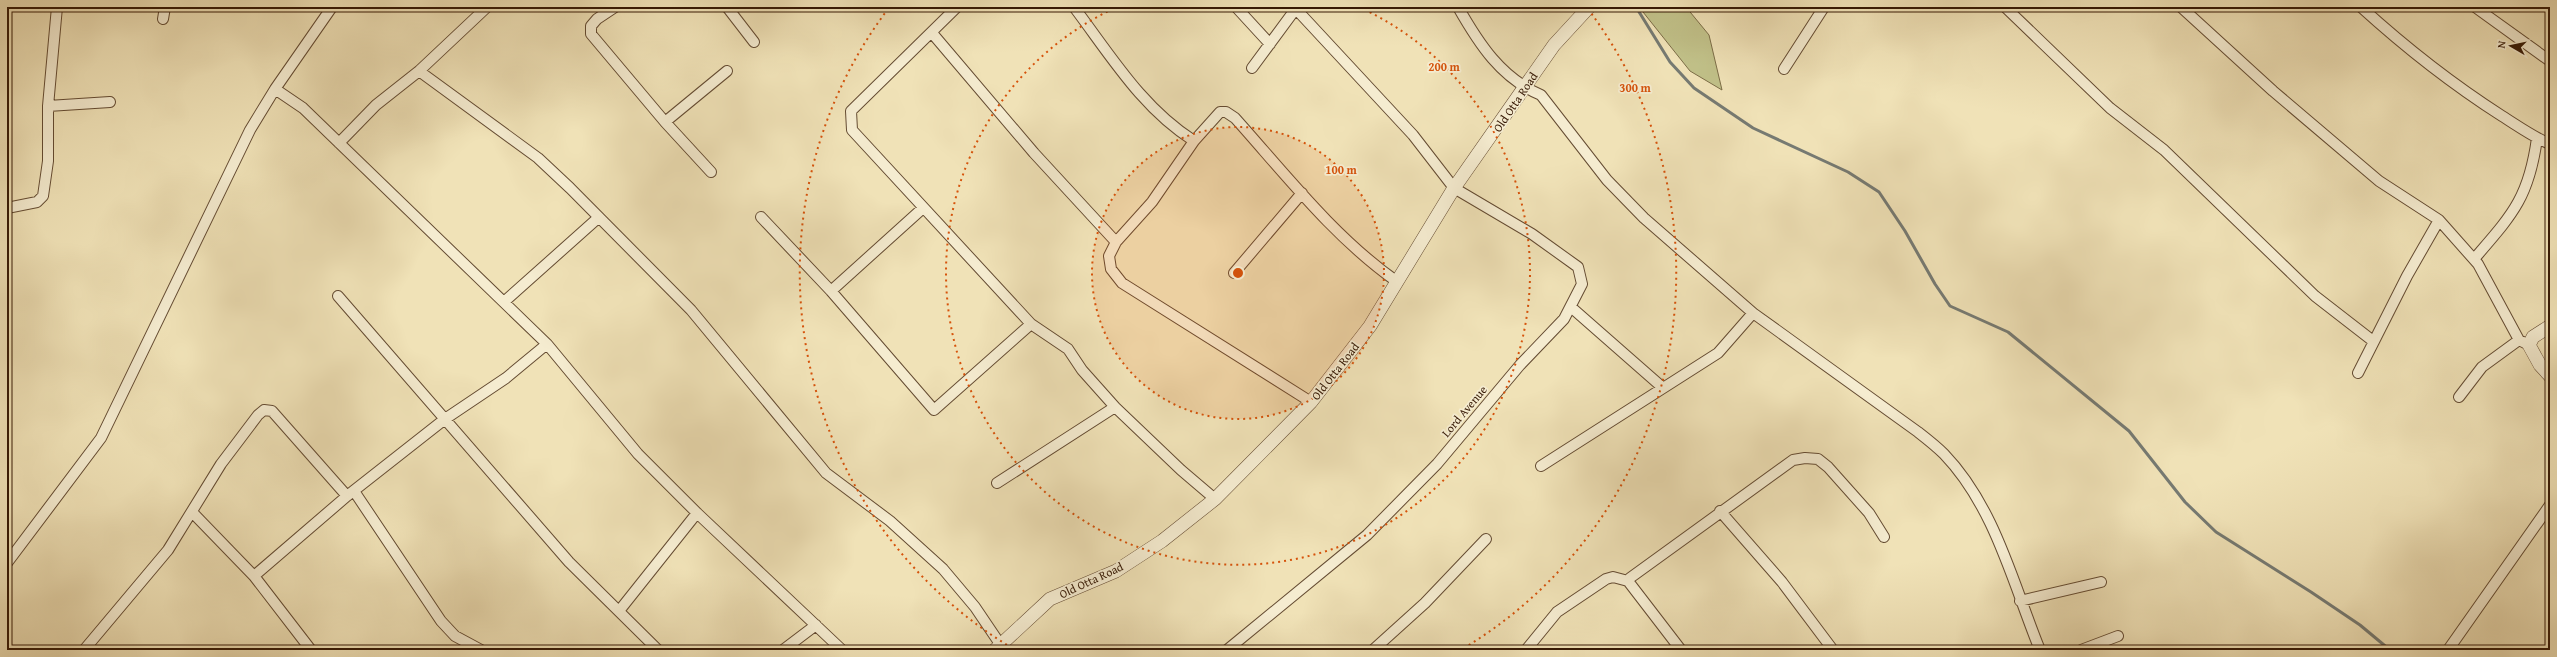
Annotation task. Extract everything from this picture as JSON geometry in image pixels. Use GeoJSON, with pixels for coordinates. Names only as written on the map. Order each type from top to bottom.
{"type":"FeatureCollection","features":[{"type":"Feature","properties":{"kind":"street"},"geometry":{"type":"LineString","coordinates":[[7,208],[37,202],[43,196],[48,161],[48,106],[56,7]]}},
{"type":"Feature","properties":{"kind":"street"},"geometry":{"type":"LineString","coordinates":[[163,19],[165,7]]}},
{"type":"Feature","properties":{"kind":"street"},"geometry":{"type":"LineString","coordinates":[[7,563],[101,438],[250,130],[275,89],[332,7]]}},
{"type":"Feature","properties":{"kind":"street"},"geometry":{"type":"LineString","coordinates":[[339,143],[376,105],[419,71],[487,7]]}},
{"type":"Feature","properties":{"kind":"street"},"geometry":{"type":"LineString","coordinates":[[615,7],[597,19],[591,26],[591,34],[665,122],[711,172]]}},
{"type":"Feature","properties":{"kind":"street"},"geometry":{"type":"LineString","coordinates":[[727,7],[754,42]]}},
{"type":"Feature","properties":{"kind":"street"},"geometry":{"type":"LineString","coordinates":[[958,7],[851,111],[850,121],[852,130],[1031,324],[1068,349],[1082,370],[1115,407],[1181,470],[1215,499]]}},
{"type":"Feature","properties":{"kind":"street"},"geometry":{"type":"LineString","coordinates":[[1074,7],[1143,100],[1159,116],[1194,141]]}},
{"type":"Feature","properties":{"kind":"street"},"geometry":{"type":"LineString","coordinates":[[1236,7],[1270,44]]}},
{"type":"Feature","properties":{"kind":"street"},"geometry":{"type":"LineString","coordinates":[[1458,7],[1478,42],[1495,64],[1525,88],[1541,96],[1607,180],[1644,218],[1753,313],[1918,432],[1944,454],[1974,495],[2006,556],[2020,602],[2040,650]]}},
{"type":"Feature","properties":{"kind":"street","name":"Old Otta Road"},"geometry":{"type":"LineString","coordinates":[[997,647],[1050,599],[1116,571],[1162,540],[1215,499],[1312,402],[1370,326],[1454,188],[1554,45],[1589,7]]}},
{"type":"Feature","properties":{"kind":"street"},"geometry":{"type":"LineString","coordinates":[[1784,69],[1824,7]]}},
{"type":"Feature","properties":{"kind":"street"},"geometry":{"type":"LineString","coordinates":[[2005,7],[2110,108],[2164,150],[2315,296],[2373,341]]}},
{"type":"Feature","properties":{"kind":"street"},"geometry":{"type":"LineString","coordinates":[[2181,7],[2273,91],[2379,181],[2439,220],[2474,259],[2524,342],[2540,365],[2550,376]]}},
{"type":"Feature","properties":{"kind":"street"},"geometry":{"type":"LineString","coordinates":[[2361,7],[2396,38],[2481,103],[2537,138],[2550,144]]}},
{"type":"Feature","properties":{"kind":"street"},"geometry":{"type":"LineString","coordinates":[[2475,7],[2550,61]]}},
{"type":"Feature","properties":{"kind":"street"},"geometry":{"type":"LineString","coordinates":[[1252,68],[1296,8],[1413,135],[1454,188]]}},
{"type":"Feature","properties":{"kind":"street"},"geometry":{"type":"LineString","coordinates":[[932,33],[1024,141],[1116,242]]}},
{"type":"Feature","properties":{"kind":"street"},"geometry":{"type":"LineString","coordinates":[[419,71],[538,158],[691,310],[826,473],[890,521],[943,569],[974,607],[997,647]]}},
{"type":"Feature","properties":{"kind":"street"},"geometry":{"type":"LineString","coordinates":[[665,122],[727,71]]}},
{"type":"Feature","properties":{"kind":"street"},"geometry":{"type":"LineString","coordinates":[[275,89],[304,108],[505,302],[547,344],[638,454],[697,513],[842,650]]}},
{"type":"Feature","properties":{"kind":"street"},"geometry":{"type":"LineString","coordinates":[[48,106],[110,102]]}},
{"type":"Feature","properties":{"kind":"street"},"geometry":{"type":"LineString","coordinates":[[1312,402],[1122,283],[1111,269],[1109,256],[1116,242],[1152,202],[1194,141],[1220,112],[1226,112],[1235,118],[1302,193],[1363,256],[1396,281]]}},
{"type":"Feature","properties":{"kind":"street"},"geometry":{"type":"LineString","coordinates":[[2474,259],[2518,207],[2534,163],[2537,138]]}},
{"type":"Feature","properties":{"kind":"street","name":"Lord Avenue"},"geometry":{"type":"LineString","coordinates":[[1227,650],[1367,535],[1437,464],[1520,366],[1552,334],[1572,308],[1582,284],[1578,267],[1532,234],[1454,188]]}},
{"type":"Feature","properties":{"kind":"street"},"geometry":{"type":"LineString","coordinates":[[1234,273],[1302,193]]}},
{"type":"Feature","properties":{"kind":"street"},"geometry":{"type":"LineString","coordinates":[[831,291],[923,208]]}},
{"type":"Feature","properties":{"kind":"street"},"geometry":{"type":"LineString","coordinates":[[761,217],[831,291],[934,410],[938,409],[1031,324]]}},
{"type":"Feature","properties":{"kind":"street"},"geometry":{"type":"LineString","coordinates":[[505,302],[598,218]]}},
{"type":"Feature","properties":{"kind":"street"},"geometry":{"type":"LineString","coordinates":[[2358,373],[2373,341],[2439,220]]}},
{"type":"Feature","properties":{"kind":"street"},"geometry":{"type":"LineString","coordinates":[[338,296],[569,562],[658,650]]}},
{"type":"Feature","properties":{"kind":"street"},"geometry":{"type":"LineString","coordinates":[[1572,308],[1662,387]]}},
{"type":"Feature","properties":{"kind":"street"},"geometry":{"type":"LineString","coordinates":[[1541,466],[1662,387],[1686,375],[1718,352],[1753,313]]}},
{"type":"Feature","properties":{"kind":"street"},"geometry":{"type":"LineString","coordinates":[[2459,397],[2482,367],[2550,326]]}},
{"type":"Feature","properties":{"kind":"street"},"geometry":{"type":"LineString","coordinates":[[254,576],[350,494],[445,419],[506,378],[547,344]]}},
{"type":"Feature","properties":{"kind":"street"},"geometry":{"type":"LineString","coordinates":[[997,483],[1115,407]]}},
{"type":"Feature","properties":{"kind":"street"},"geometry":{"type":"LineString","coordinates":[[84,650],[168,550],[221,464],[258,415],[264,410],[272,411],[350,494],[441,621],[455,636],[481,650]]}},
{"type":"Feature","properties":{"kind":"street"},"geometry":{"type":"LineString","coordinates":[[1628,581],[1720,511],[1793,460],[1818,459],[1828,467],[1869,513],[1884,536]]}},
{"type":"Feature","properties":{"kind":"street"},"geometry":{"type":"LineString","coordinates":[[2448,650],[2550,505]]}},
{"type":"Feature","properties":{"kind":"street"},"geometry":{"type":"LineString","coordinates":[[1720,511],[1782,582],[1833,650]]}},
{"type":"Feature","properties":{"kind":"street"},"geometry":{"type":"LineString","coordinates":[[192,512],[254,576],[311,650]]}},
{"type":"Feature","properties":{"kind":"street"},"geometry":{"type":"LineString","coordinates":[[620,611],[697,513]]}},
{"type":"Feature","properties":{"kind":"street"},"geometry":{"type":"LineString","coordinates":[[1373,650],[1424,603],[1486,539]]}},
{"type":"Feature","properties":{"kind":"street"},"geometry":{"type":"LineString","coordinates":[[1526,650],[1557,612],[1600,583],[1613,577],[1628,581],[1681,650]]}},
{"type":"Feature","properties":{"kind":"street"},"geometry":{"type":"LineString","coordinates":[[2020,602],[2101,582]]}},
{"type":"Feature","properties":{"kind":"street"},"geometry":{"type":"LineString","coordinates":[[783,650],[816,625]]}},
{"type":"Feature","properties":{"kind":"street"},"geometry":{"type":"LineString","coordinates":[[2081,650],[2118,636]]}},
{"type":"Feature","properties":{"kind":"green space"},"geometry":{"type":"Polygon","coordinates":[[[1639,7],[1686,7],[1709,35],[1722,90],[1690,71],[1639,7]]]}},
{"type":"Feature","properties":{"kind":"waterway"},"geometry":{"type":"LineString","coordinates":[[1636,7],[1670,62],[1694,88],[1753,128],[1848,172],[1879,192],[1905,231],[1935,284],[1950,306],[2008,332],[2129,431],[2185,502],[2216,532],[2360,625],[2390,650]]}}]}
